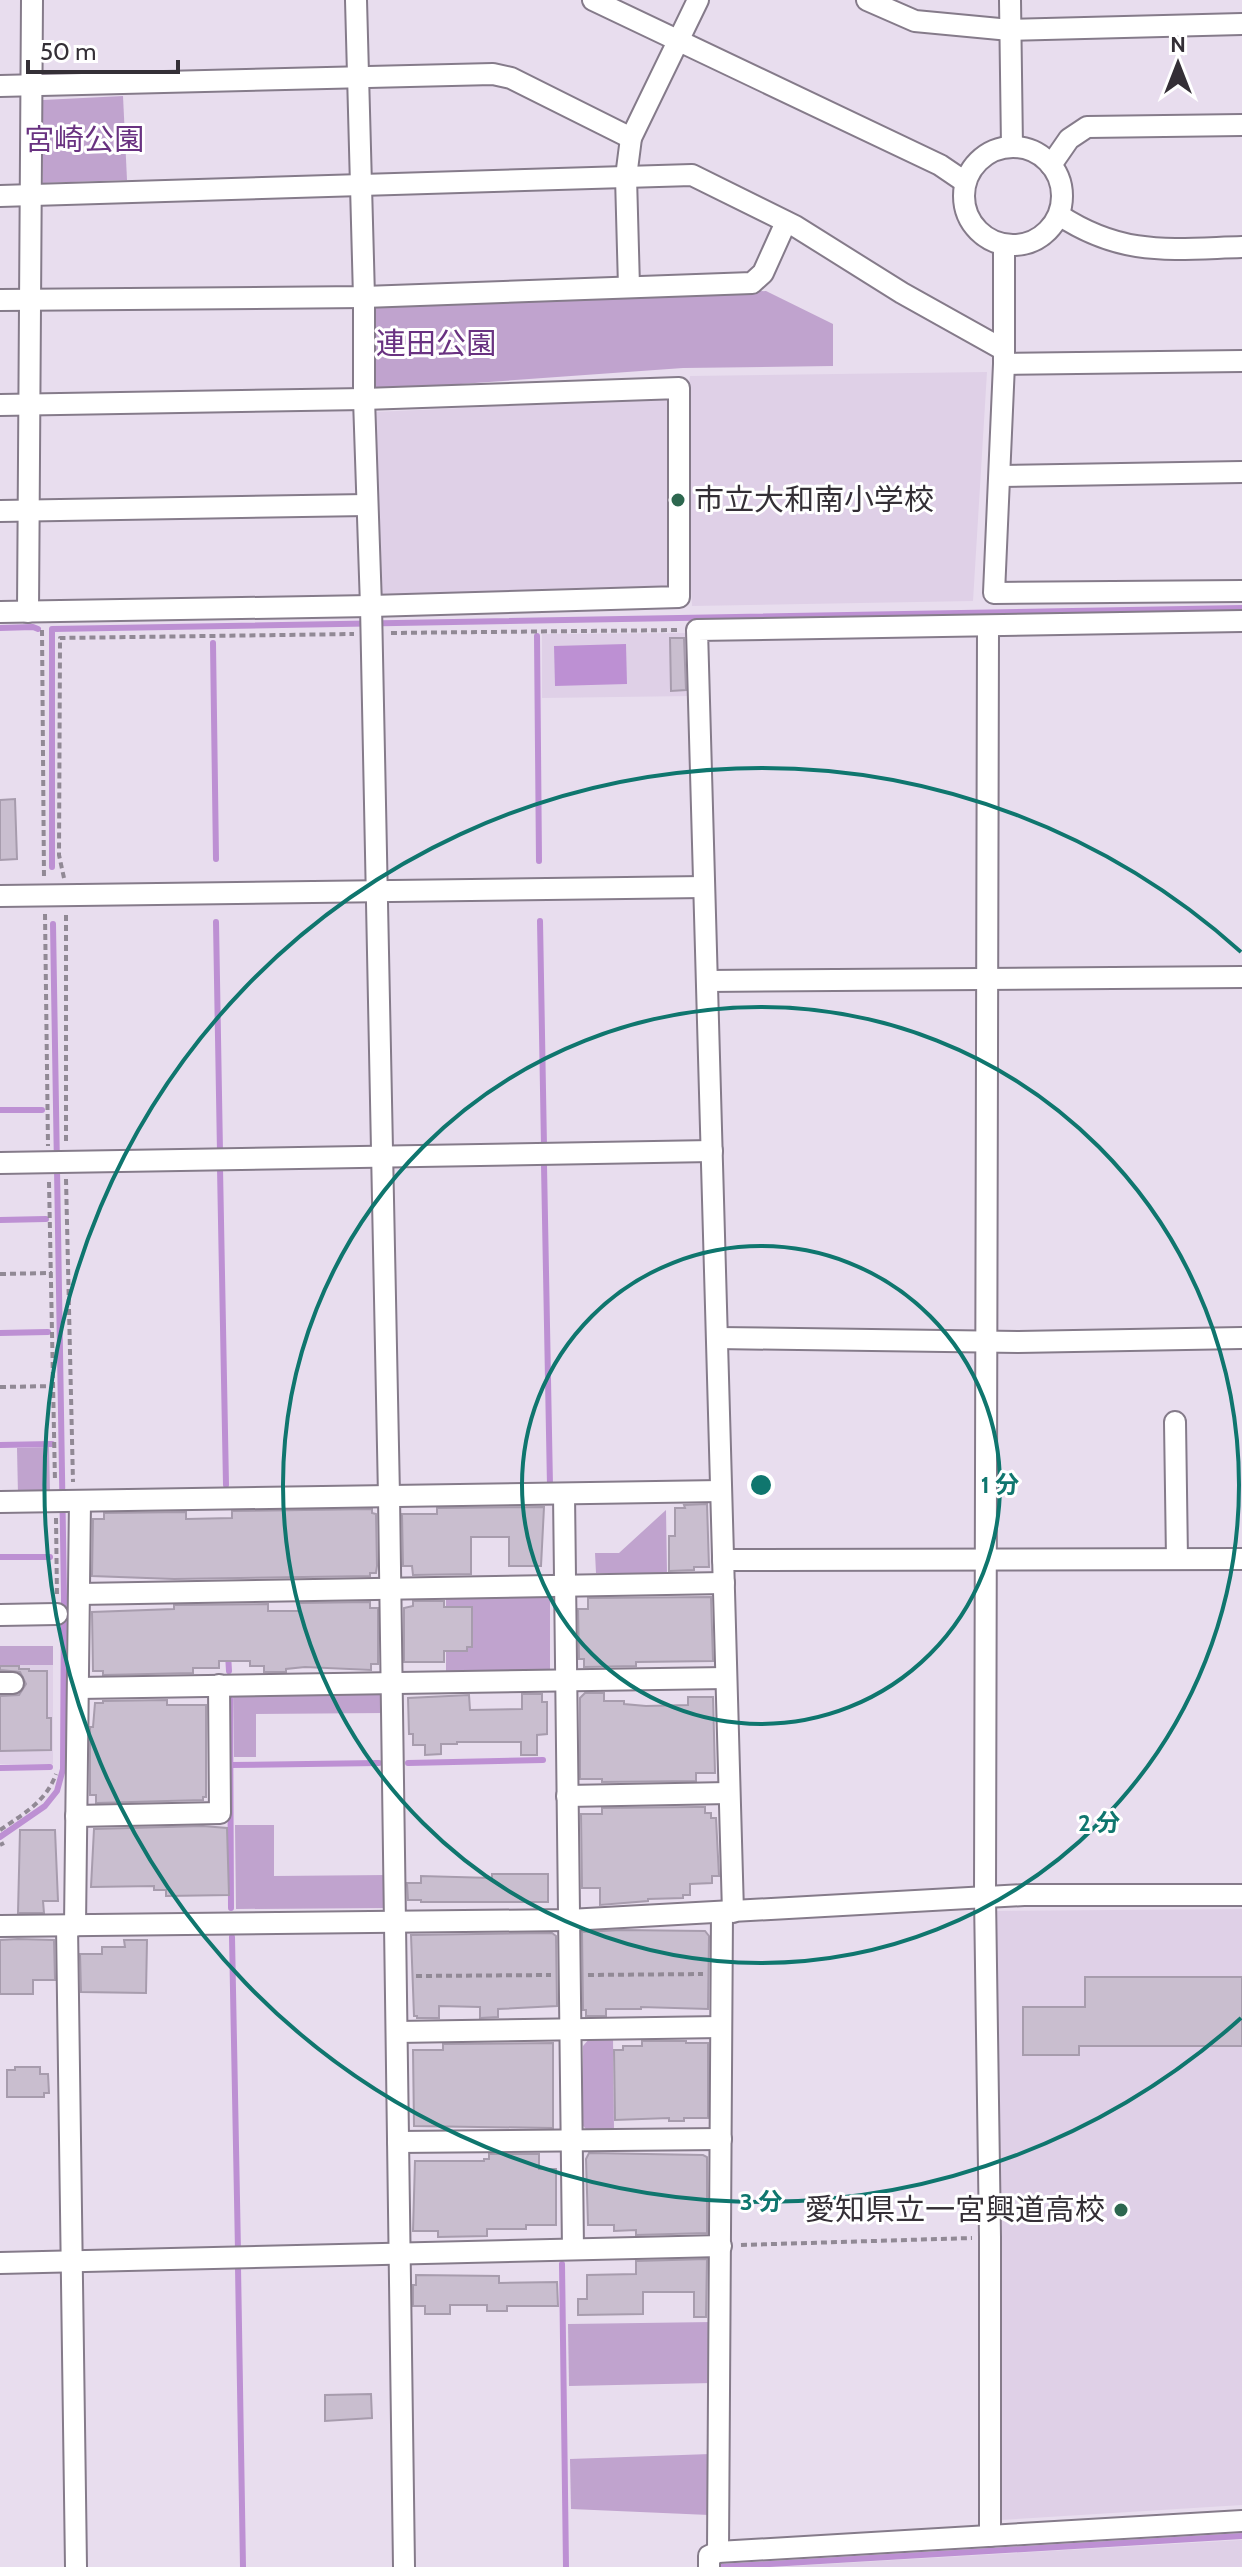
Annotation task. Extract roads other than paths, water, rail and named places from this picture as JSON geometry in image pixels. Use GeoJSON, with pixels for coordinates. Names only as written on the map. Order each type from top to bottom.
{"type":"FeatureCollection","features":[{"type":"Feature","properties":{"kind":"street"},"geometry":{"type":"LineString","coordinates":[[32,0],[29,511],[35,611]]}},
{"type":"Feature","properties":{"kind":"street"},"geometry":{"type":"LineString","coordinates":[[356,0],[383,1157],[404,2567]]}},
{"type":"Feature","properties":{"kind":"street"},"geometry":{"type":"LineString","coordinates":[[593,0],[940,165],[965,182]]}},
{"type":"Feature","properties":{"kind":"street"},"geometry":{"type":"LineString","coordinates":[[629,287],[626,177],[631,138],[698,0]]}},
{"type":"Feature","properties":{"kind":"street"},"geometry":{"type":"LineString","coordinates":[[867,0],[915,21],[1010,30],[1242,24]]}},
{"type":"Feature","properties":{"kind":"street"},"geometry":{"type":"LineString","coordinates":[[1010,0],[1012,147]]}},
{"type":"Feature","properties":{"kind":"street"},"geometry":{"type":"LineString","coordinates":[[0,86],[493,74],[511,78],[631,138]]}},
{"type":"Feature","properties":{"kind":"street"},"geometry":{"type":"LineString","coordinates":[[1051,165],[1069,139],[1087,127],[1242,125]]}},
{"type":"Feature","properties":{"kind":"street"},"geometry":{"type":"LineString","coordinates":[[1012,147],[1040,155],[1051,165],[1062,189],[1059,215],[1050,229],[1037,240],[1021,245],[1004,245],[988,240],[975,229],[966,215],[963,199],[965,182],[972,168],[983,157],[1012,147]]}},
{"type":"Feature","properties":{"kind":"street"},"geometry":{"type":"LineString","coordinates":[[0,196],[692,175],[786,222],[1004,357],[1242,361]]}},
{"type":"Feature","properties":{"kind":"street"},"geometry":{"type":"LineString","coordinates":[[1059,215],[1095,236],[1128,246],[1167,249],[1242,247]]}},
{"type":"Feature","properties":{"kind":"street"},"geometry":{"type":"LineString","coordinates":[[0,300],[364,297],[752,283],[763,273],[786,222]]}},
{"type":"Feature","properties":{"kind":"street"},"geometry":{"type":"LineString","coordinates":[[1004,245],[1004,357],[994,593],[1242,591]]}},
{"type":"Feature","properties":{"kind":"street"},"geometry":{"type":"LineString","coordinates":[[0,405],[364,399],[679,388],[679,597],[372,622],[0,612]]}},
{"type":"Feature","properties":{"kind":"street"},"geometry":{"type":"LineString","coordinates":[[1000,476],[1242,472]]}},
{"type":"Feature","properties":{"kind":"street"},"geometry":{"type":"LineString","coordinates":[[0,511],[367,505]]}},
{"type":"Feature","properties":{"kind":"street"},"geometry":{"type":"LineString","coordinates":[[1242,621],[697,630],[729,1793],[721,2027],[721,2246],[714,2559],[990,2536],[1242,2521]]}},
{"type":"Feature","properties":{"kind":"street"},"geometry":{"type":"LineString","coordinates":[[988,627],[985,1897],[990,2536]]}},
{"type":"Feature","properties":{"kind":"street"},"geometry":{"type":"LineString","coordinates":[[0,896],[704,887]]}},
{"type":"Feature","properties":{"kind":"street"},"geometry":{"type":"LineString","coordinates":[[707,981],[1242,977]]}},
{"type":"Feature","properties":{"kind":"street"},"geometry":{"type":"LineString","coordinates":[[0,1163],[712,1151]]}},
{"type":"Feature","properties":{"kind":"street"},"geometry":{"type":"LineString","coordinates":[[717,1338],[986,1342],[1242,1338]]}},
{"type":"Feature","properties":{"kind":"street"},"geometry":{"type":"LineString","coordinates":[[1175,1422],[1177,1559]]}},
{"type":"Feature","properties":{"kind":"street"},"geometry":{"type":"LineString","coordinates":[[0,1502],[721,1491]]}},
{"type":"Feature","properties":{"kind":"street"},"geometry":{"type":"LineString","coordinates":[[564,1494],[573,2249]]}},
{"type":"Feature","properties":{"kind":"street"},"geometry":{"type":"LineString","coordinates":[[67,1501],[79,1594],[71,1926],[76,2567]]}},
{"type":"Feature","properties":{"kind":"street"},"geometry":{"type":"LineString","coordinates":[[723,1560],[1242,1559]]}},
{"type":"Feature","properties":{"kind":"street"},"geometry":{"type":"LineString","coordinates":[[79,1594],[724,1583]]}},
{"type":"Feature","properties":{"kind":"street"},"geometry":{"type":"LineString","coordinates":[[0,1615],[57,1614]]}},
{"type":"Feature","properties":{"kind":"street"},"geometry":{"type":"LineString","coordinates":[[78,1688],[726,1678]]}},
{"type":"Feature","properties":{"kind":"street"},"geometry":{"type":"LineString","coordinates":[[76,1816],[220,1813],[219,1685]]}},
{"type":"Feature","properties":{"kind":"street"},"geometry":{"type":"LineString","coordinates":[[567,1796],[729,1793]]}},
{"type":"Feature","properties":{"kind":"street"},"geometry":{"type":"LineString","coordinates":[[0,1926],[569,1920],[985,1897],[1242,1895]]}},
{"type":"Feature","properties":{"kind":"street"},"geometry":{"type":"LineString","coordinates":[[397,2032],[721,2027]]}},
{"type":"Feature","properties":{"kind":"street"},"geometry":{"type":"LineString","coordinates":[[398,2142],[721,2139]]}},
{"type":"Feature","properties":{"kind":"street"},"geometry":{"type":"LineString","coordinates":[[0,2263],[721,2246]]}},
{"type":"Feature","properties":{"kind":"waterway"},"geometry":{"type":"LineString","coordinates":[[52,867],[52,629],[1242,608]]}},
{"type":"Feature","properties":{"kind":"waterway"},"geometry":{"type":"LineString","coordinates":[[0,628],[38,629]]}},
{"type":"Feature","properties":{"kind":"waterway"},"geometry":{"type":"LineString","coordinates":[[537,636],[539,861]]}},
{"type":"Feature","properties":{"kind":"waterway"},"geometry":{"type":"LineString","coordinates":[[213,643],[216,859]]}},
{"type":"Feature","properties":{"kind":"waterway"},"geometry":{"type":"LineString","coordinates":[[540,921],[544,1146]]}},
{"type":"Feature","properties":{"kind":"waterway"},"geometry":{"type":"LineString","coordinates":[[216,922],[220,1152]]}},
{"type":"Feature","properties":{"kind":"waterway"},"geometry":{"type":"LineString","coordinates":[[0,1837],[45,1806],[57,1791],[63,1769],[64,1596],[53,924]]}},
{"type":"Feature","properties":{"kind":"waterway"},"geometry":{"type":"LineString","coordinates":[[0,1110],[42,1110]]}},
{"type":"Feature","properties":{"kind":"waterway"},"geometry":{"type":"LineString","coordinates":[[544,1165],[550,1486]]}},
{"type":"Feature","properties":{"kind":"waterway"},"geometry":{"type":"LineString","coordinates":[[220,1168],[226,1485]]}},
{"type":"Feature","properties":{"kind":"waterway"},"geometry":{"type":"LineString","coordinates":[[0,1220],[46,1219]]}},
{"type":"Feature","properties":{"kind":"waterway"},"geometry":{"type":"LineString","coordinates":[[0,1333],[48,1332]]}},
{"type":"Feature","properties":{"kind":"waterway"},"geometry":{"type":"LineString","coordinates":[[0,1445],[52,1444]]}},
{"type":"Feature","properties":{"kind":"waterway"},"geometry":{"type":"LineString","coordinates":[[0,1557],[50,1557]]}},
{"type":"Feature","properties":{"kind":"waterway"},"geometry":{"type":"LineString","coordinates":[[228,1654],[229,1671]]}},
{"type":"Feature","properties":{"kind":"waterway"},"geometry":{"type":"LineString","coordinates":[[230,1699],[231,1908]]}},
{"type":"Feature","properties":{"kind":"waterway"},"geometry":{"type":"LineString","coordinates":[[408,1763],[543,1760]]}},
{"type":"Feature","properties":{"kind":"waterway"},"geometry":{"type":"LineString","coordinates":[[230,1765],[379,1763]]}},
{"type":"Feature","properties":{"kind":"waterway"},"geometry":{"type":"LineString","coordinates":[[0,1768],[50,1767]]}},
{"type":"Feature","properties":{"kind":"waterway"},"geometry":{"type":"LineString","coordinates":[[232,1937],[238,2251]]}},
{"type":"Feature","properties":{"kind":"waterway"},"geometry":{"type":"LineString","coordinates":[[562,2264],[566,2567]]}},
{"type":"Feature","properties":{"kind":"waterway"},"geometry":{"type":"LineString","coordinates":[[238,2267],[243,2567]]}},
{"type":"Feature","properties":{"kind":"waterway"},"geometry":{"type":"LineString","coordinates":[[719,2567],[1242,2536]]}},
{"type":"Feature","properties":{"kind":"place","name":"市立大和南小学校"},"geometry":{"type":"Point","coordinates":[678,500]}},
{"type":"Feature","properties":{"kind":"place","name":"愛知県立一宮興道高校"},"geometry":{"type":"Point","coordinates":[1121,2210]}},
{"type":"Feature","properties":{"kind":"park label","name":"宮崎公園"},"geometry":{"type":"Point","coordinates":[84,140]}},
{"type":"Feature","properties":{"kind":"park label","name":"連田公園"},"geometry":{"type":"Point","coordinates":[436,344]}}]}
